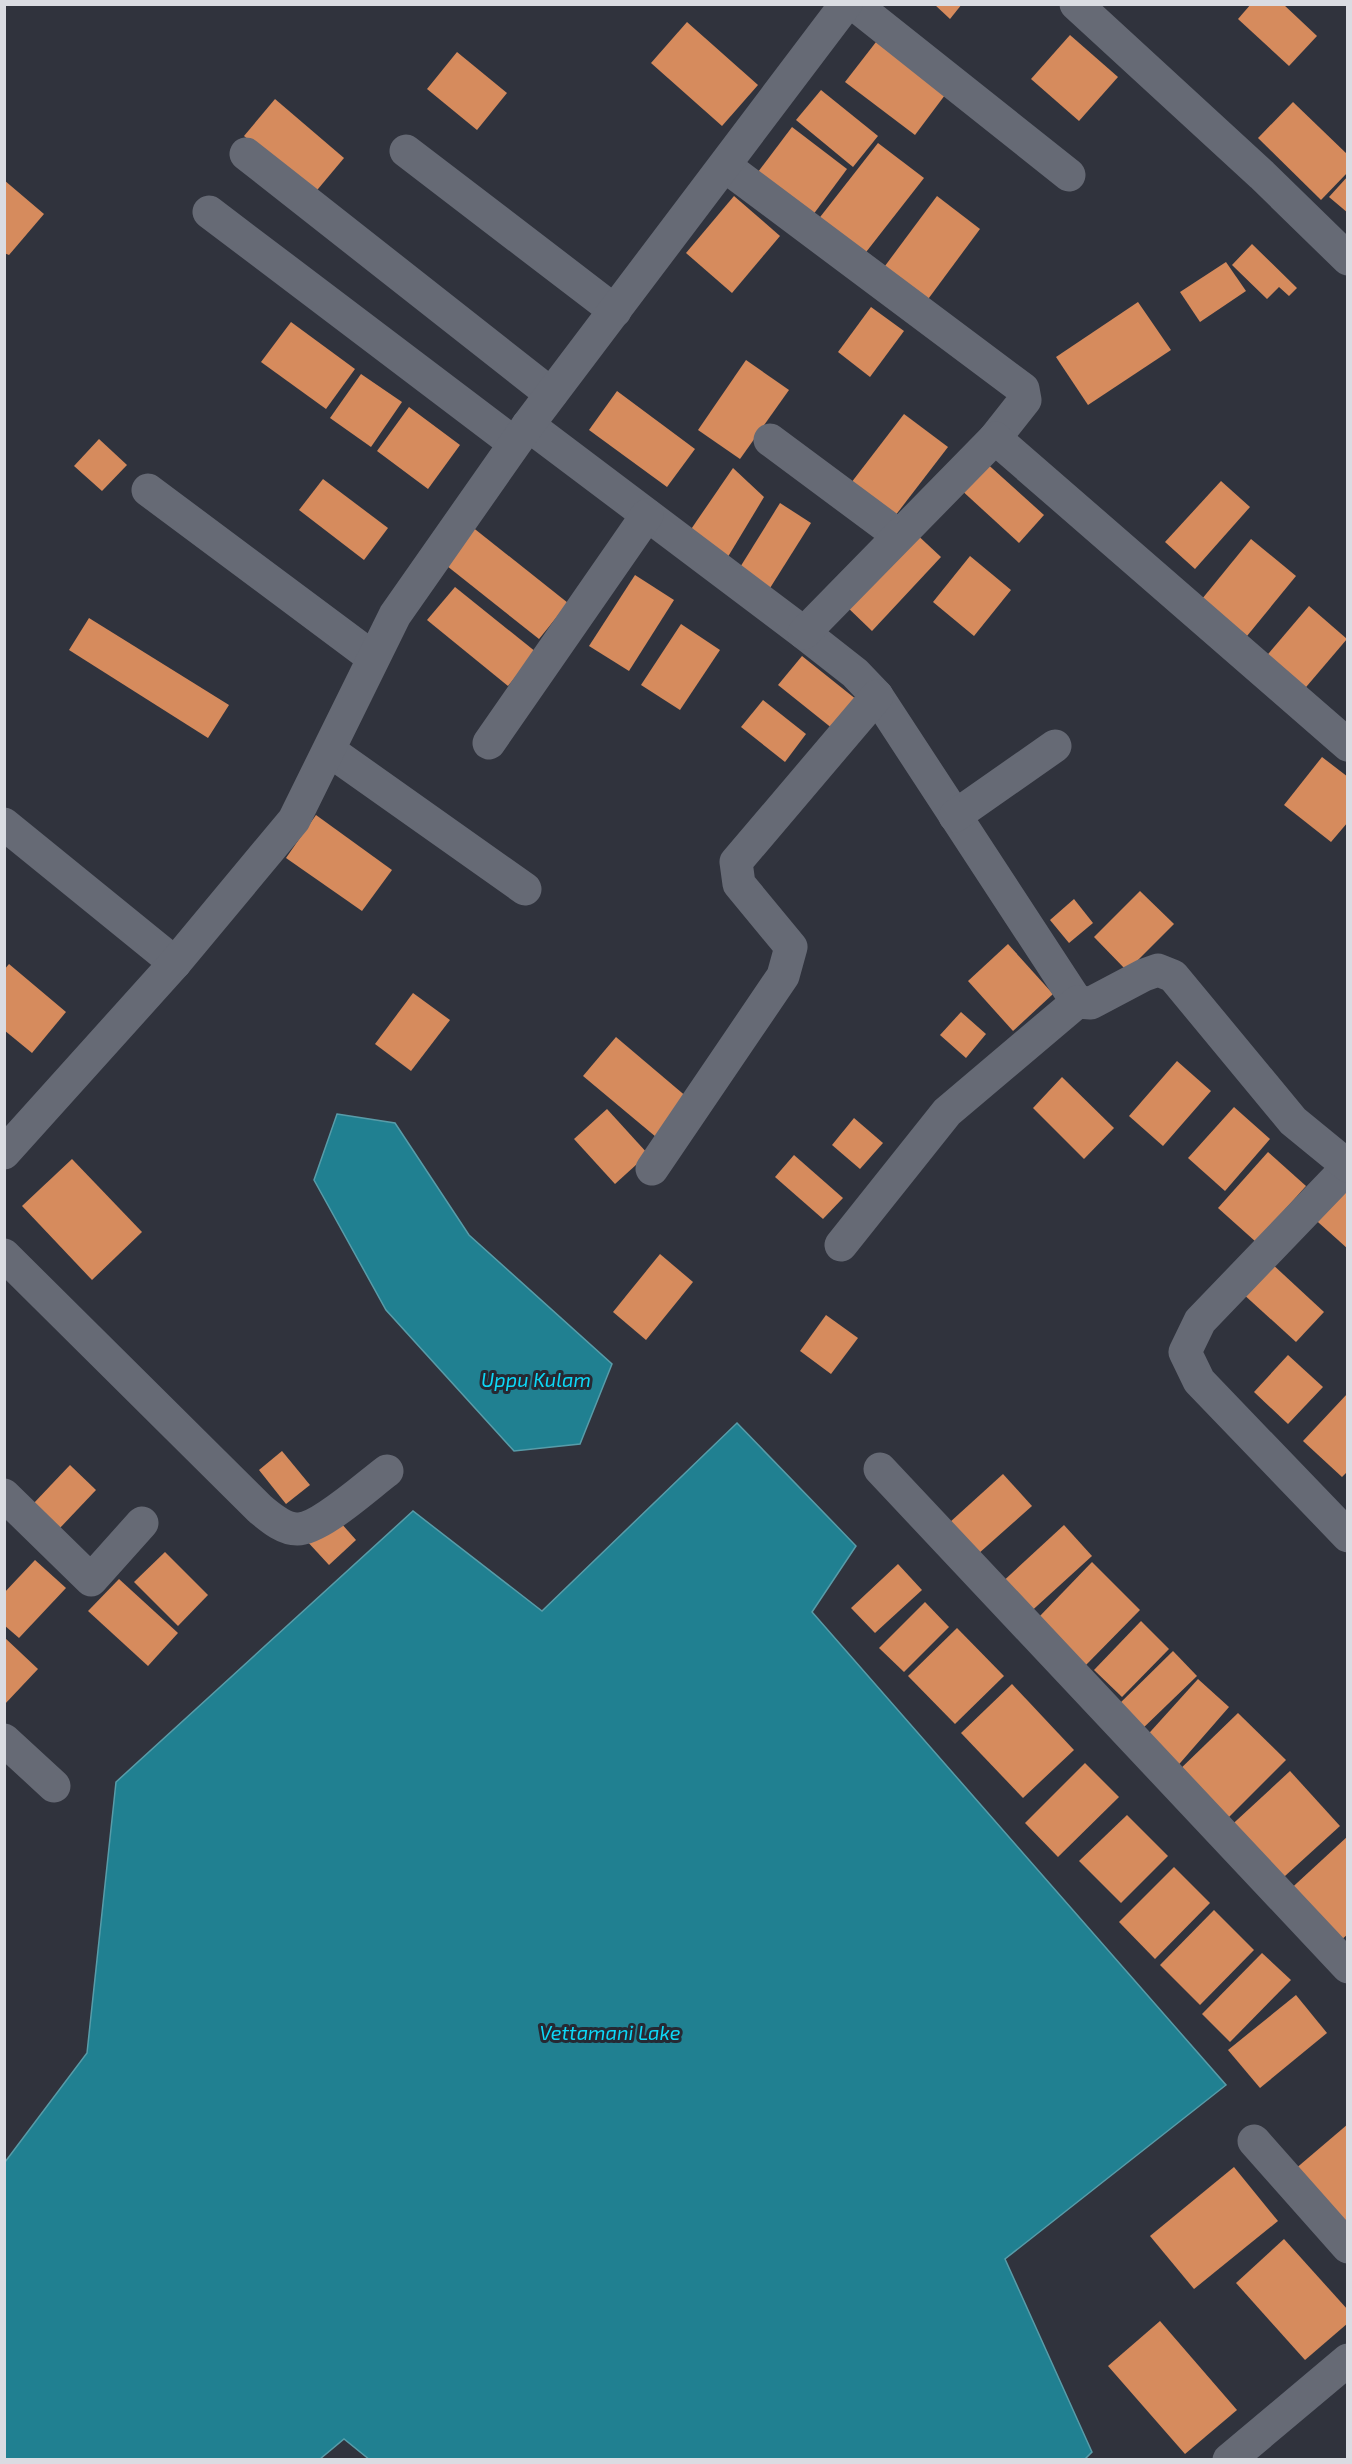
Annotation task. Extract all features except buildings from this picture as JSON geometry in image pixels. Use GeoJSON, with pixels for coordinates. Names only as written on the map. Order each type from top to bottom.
{"type":"FeatureCollection","features":[{"type":"Feature","properties":{"kind":"street"},"geometry":{"type":"LineString","coordinates":[[4,1152],[175,963],[294,820],[330,752],[372,657],[395,615],[521,434],[846,4]]}},
{"type":"Feature","properties":{"kind":"street"},"geometry":{"type":"LineString","coordinates":[[854,4],[1069,175]]}},
{"type":"Feature","properties":{"kind":"street"},"geometry":{"type":"LineString","coordinates":[[1076,4],[1262,176],[1347,259]]}},
{"type":"Feature","properties":{"kind":"street"},"geometry":{"type":"LineString","coordinates":[[406,152],[615,311]]}},
{"type":"Feature","properties":{"kind":"street"},"geometry":{"type":"LineString","coordinates":[[246,154],[551,394]]}},
{"type":"Feature","properties":{"kind":"street"},"geometry":{"type":"LineString","coordinates":[[725,166],[1023,389],[1025,400],[995,438],[804,633]]}},
{"type":"Feature","properties":{"kind":"street"},"geometry":{"type":"LineString","coordinates":[[209,212],[521,434],[647,515],[855,674],[877,696],[1077,1002]]}},
{"type":"Feature","properties":{"kind":"street"},"geometry":{"type":"LineString","coordinates":[[995,438],[1347,745]]}},
{"type":"Feature","properties":{"kind":"street"},"geometry":{"type":"LineString","coordinates":[[771,440],[898,535]]}},
{"type":"Feature","properties":{"kind":"street"},"geometry":{"type":"LineString","coordinates":[[148,490],[372,657]]}},
{"type":"Feature","properties":{"kind":"street"},"geometry":{"type":"LineString","coordinates":[[489,743],[647,515]]}},
{"type":"Feature","properties":{"kind":"street"},"geometry":{"type":"LineString","coordinates":[[652,1169],[783,976],[791,947],[739,884],[736,862],[877,696]]}},
{"type":"Feature","properties":{"kind":"street"},"geometry":{"type":"LineString","coordinates":[[955,816],[1055,746]]}},
{"type":"Feature","properties":{"kind":"street"},"geometry":{"type":"LineString","coordinates":[[330,752],[525,889]]}},
{"type":"Feature","properties":{"kind":"street"},"geometry":{"type":"LineString","coordinates":[[4,825],[175,963]]}},
{"type":"Feature","properties":{"kind":"street"},"geometry":{"type":"LineString","coordinates":[[841,1245],[947,1112],[1077,1002],[1091,1003],[1158,970],[1173,976],[1293,1121],[1347,1166],[1200,1321],[1185,1352],[1199,1381],[1347,1536]]}},
{"type":"Feature","properties":{"kind":"street"},"geometry":{"type":"LineString","coordinates":[[4,1255],[260,1509],[277,1523],[297,1529],[313,1525],[387,1472]]}},
{"type":"Feature","properties":{"kind":"street"},"geometry":{"type":"LineString","coordinates":[[880,1469],[1347,1967]]}},
{"type":"Feature","properties":{"kind":"street"},"geometry":{"type":"LineString","coordinates":[[4,1495],[91,1580],[142,1523]]}},
{"type":"Feature","properties":{"kind":"street"},"geometry":{"type":"LineString","coordinates":[[4,1740],[54,1786]]}},
{"type":"Feature","properties":{"kind":"street"},"geometry":{"type":"LineString","coordinates":[[1254,2141],[1347,2247]]}},
{"type":"Feature","properties":{"kind":"street"},"geometry":{"type":"LineString","coordinates":[[1229,2460],[1347,2360]]}},
{"type":"Feature","properties":{"kind":"water","name":"Uppu Kulam"},"geometry":{"type":"Polygon","coordinates":[[[337,1114],[395,1123],[469,1235],[612,1364],[580,1444],[514,1451],[386,1310],[314,1180],[337,1114]]]}},
{"type":"Feature","properties":{"kind":"water","name":"Vettamani Lake"},"geometry":{"type":"Polygon","coordinates":[[[737,1423],[856,1546],[812,1612],[1226,2085],[1005,2259],[1092,2452],[1084,2460],[370,2460],[344,2439],[320,2459],[5,2459],[5,2162],[87,2053],[116,1782],[413,1511],[542,1611],[737,1423]]]}}]}
